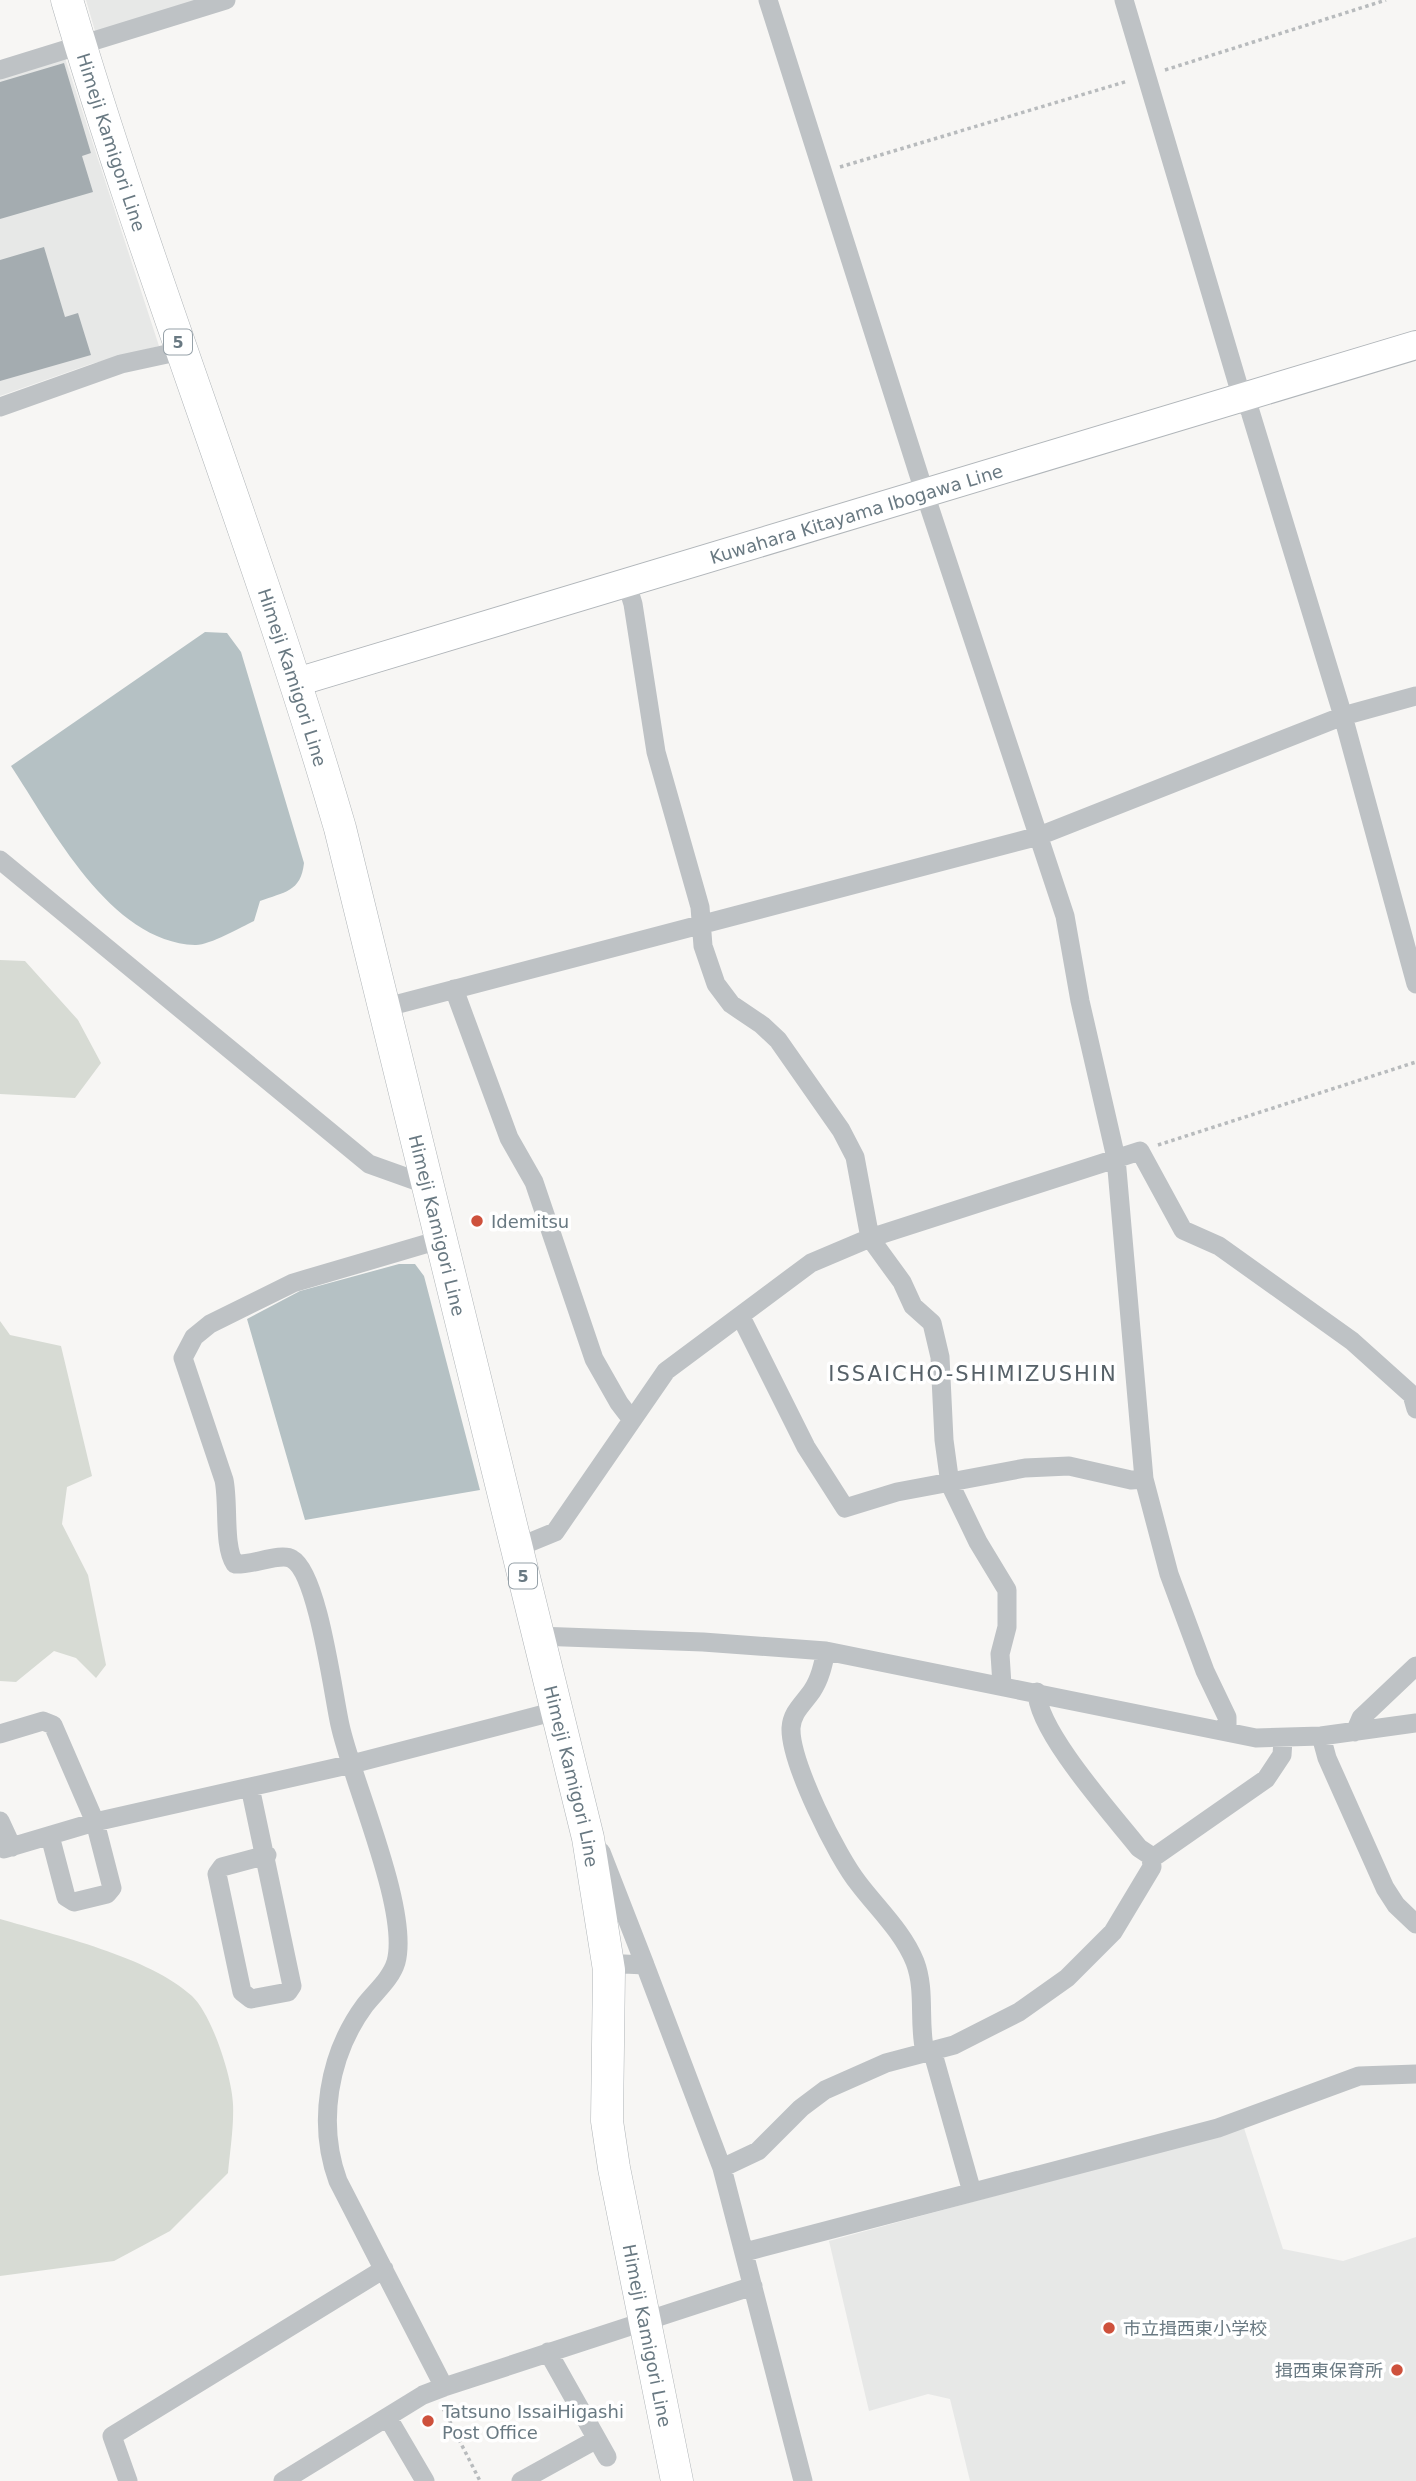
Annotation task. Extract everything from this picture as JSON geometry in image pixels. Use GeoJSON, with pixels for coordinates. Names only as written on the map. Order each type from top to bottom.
{"type":"FeatureCollection","features":[{"type":"Feature","properties":{"kind":"main road","name":"Himeji Kamigori Line"},"geometry":{"type":"LineString","coordinates":[[67,0],[181,351],[297,682],[340,828],[425,1184],[588,1838],[609,1970],[607,2122],[677,2481]]}},
{"type":"Feature","properties":{"kind":"main road","name":"Kuwahara Kitayama Ibogawa Line"},"geometry":{"type":"LineString","coordinates":[[297,682],[1416,345]]}},
{"type":"Feature","properties":{"kind":"street"},"geometry":{"type":"LineString","coordinates":[[0,70],[226,0]]}},
{"type":"Feature","properties":{"kind":"street"},"geometry":{"type":"LineString","coordinates":[[768,0],[924,491],[1065,916],[1080,1001],[1116,1158],[1144,1479],[1168,1574],[1205,1671],[1227,1717],[1227,1731]]}},
{"type":"Feature","properties":{"kind":"street"},"geometry":{"type":"LineString","coordinates":[[1124,0],[1144,76],[1242,398],[1250,411],[1343,716],[1416,984]]}},
{"type":"Feature","properties":{"kind":"street"},"geometry":{"type":"LineString","coordinates":[[0,407],[121,365],[181,351]]}},
{"type":"Feature","properties":{"kind":"street"},"geometry":{"type":"LineString","coordinates":[[626,581],[633,604],[656,752],[699,907],[703,946],[716,984],[731,1004],[778,1040],[841,1130],[855,1157],[870,1238],[902,1282],[913,1307],[932,1323],[940,1357],[944,1440],[950,1485],[978,1542],[1007,1590],[1007,1628],[1000,1654],[1002,1685]]}},
{"type":"Feature","properties":{"kind":"street"},"geometry":{"type":"LineString","coordinates":[[383,1008],[1039,836],[1343,716],[1416,696]]}},
{"type":"Feature","properties":{"kind":"street"},"geometry":{"type":"LineString","coordinates":[[0,860],[369,1164],[425,1184]]}},
{"type":"Feature","properties":{"kind":"street"},"geometry":{"type":"LineString","coordinates":[[454,989],[509,1138],[534,1182],[594,1359],[632,1420]]}},
{"type":"Feature","properties":{"kind":"street"},"geometry":{"type":"LineString","coordinates":[[516,1548],[555,1532],[666,1371],[811,1263],[870,1238],[1140,1151],[1183,1230],[1219,1246],[1352,1341],[1412,1395],[1416,1409]]}},
{"type":"Feature","properties":{"kind":"street"},"geometry":{"type":"LineString","coordinates":[[439,1240],[293,1283],[210,1324],[194,1337],[183,1358],[225,1480],[229,1556],[235,1564],[245,1565],[284,1557],[292,1558],[301,1568],[316,1606],[332,1693],[393,1903],[396,1962],[384,1983],[364,2006],[346,2039],[332,2080],[325,2122],[328,2155],[338,2181],[384,2269],[439,2388]]}},
{"type":"Feature","properties":{"kind":"street"},"geometry":{"type":"LineString","coordinates":[[741,1317],[806,1447],[845,1508],[897,1492],[950,1485],[1025,1468],[1069,1466],[1144,1479]]}},
{"type":"Feature","properties":{"kind":"street"},"geometry":{"type":"LineString","coordinates":[[537,1636],[703,1642],[826,1651],[1283,1740],[1416,1723]]}},
{"type":"Feature","properties":{"kind":"street"},"geometry":{"type":"LineString","coordinates":[[826,1651],[822,1670],[812,1690],[794,1713],[791,1728],[794,1748],[810,1791],[849,1871],[879,1905],[914,1959],[922,1983],[921,2034],[929,2051],[972,2192]]}},
{"type":"Feature","properties":{"kind":"street"},"geometry":{"type":"LineString","coordinates":[[1355,1732],[1361,1718],[1416,1666]]}},
{"type":"Feature","properties":{"kind":"street"},"geometry":{"type":"LineString","coordinates":[[1037,1692],[1037,1704],[1070,1760],[1139,1847],[1151,1856],[1157,1855],[1266,1779],[1282,1755],[1283,1740]]}},
{"type":"Feature","properties":{"kind":"street"},"geometry":{"type":"LineString","coordinates":[[0,1821],[8,1848],[95,1822],[352,1764],[556,1711]]}},
{"type":"Feature","properties":{"kind":"street"},"geometry":{"type":"LineString","coordinates":[[0,1734],[43,1721],[53,1726],[95,1822],[113,1888],[107,1894],[74,1902],[66,1897],[50,1836]]}},
{"type":"Feature","properties":{"kind":"street"},"geometry":{"type":"LineString","coordinates":[[1321,1737],[1327,1758],[1385,1888],[1396,1905],[1416,1923]]}},
{"type":"Feature","properties":{"kind":"street"},"geometry":{"type":"LineString","coordinates":[[250,1787],[267,1856],[292,1986],[288,1992],[251,1999],[242,1992],[217,1874],[222,1867],[267,1856]]}},
{"type":"Feature","properties":{"kind":"street"},"geometry":{"type":"LineString","coordinates":[[588,1838],[601,1851],[722,2168],[803,2481]]}},
{"type":"Feature","properties":{"kind":"street"},"geometry":{"type":"LineString","coordinates":[[722,2168],[758,2151],[801,2108],[825,2090],[886,2063],[954,2045],[995,2026],[1067,1978],[1113,1932],[1152,1867],[1151,1856]]}},
{"type":"Feature","properties":{"kind":"street"},"geometry":{"type":"LineString","coordinates":[[609,1970],[625,1964],[645,1965]]}},
{"type":"Feature","properties":{"kind":"street"},"geometry":{"type":"LineString","coordinates":[[745,2252],[1218,2128],[1359,2076],[1416,2074]]}},
{"type":"Feature","properties":{"kind":"street"},"geometry":{"type":"LineString","coordinates":[[128,2481],[111,2436],[384,2269]]}},
{"type":"Feature","properties":{"kind":"street"},"geometry":{"type":"LineString","coordinates":[[296,2478],[439,2388],[753,2286]]}},
{"type":"Feature","properties":{"kind":"street"},"geometry":{"type":"LineString","coordinates":[[520,2481],[602,2448],[548,2352]]}},
{"type":"Feature","properties":{"kind":"street"},"geometry":{"type":"LineString","coordinates":[[388,2418],[425,2481]]}},
{"type":"Feature","properties":{"kind":"path"},"geometry":{"type":"LineString","coordinates":[[821,172],[1144,76],[1386,0]]}},
{"type":"Feature","properties":{"kind":"path"},"geometry":{"type":"LineString","coordinates":[[1140,1151],[1416,1062]]}},
{"type":"Feature","properties":{"kind":"path"},"geometry":{"type":"LineString","coordinates":[[439,2388],[480,2481]]}},
{"type":"Feature","properties":{"kind":"shaded area"},"geometry":{"type":"Polygon","coordinates":[[[86,0],[213,0],[95,31],[86,0]]]}},
{"type":"Feature","properties":{"kind":"shaded area"},"geometry":{"type":"Polygon","coordinates":[[[65,58],[159,346],[91,364],[0,396],[0,78],[65,58]]]}},
{"type":"Feature","properties":{"kind":"shaded area"},"geometry":{"type":"Polygon","coordinates":[[[205,632],[227,633],[241,652],[304,863],[299,880],[290,890],[260,901],[254,921],[216,939],[195,945],[164,939],[136,924],[110,903],[86,878],[65,849],[11,766],[205,632]]]}},
{"type":"Feature","properties":{"kind":"shaded area"},"geometry":{"type":"Polygon","coordinates":[[[0,960],[25,961],[78,1020],[101,1063],[75,1098],[0,1094],[0,960]]]}},
{"type":"Feature","properties":{"kind":"shaded area"},"geometry":{"type":"Polygon","coordinates":[[[399,1264],[415,1264],[424,1276],[480,1490],[305,1520],[247,1319],[300,1291],[399,1264]]]}},
{"type":"Feature","properties":{"kind":"shaded area"},"geometry":{"type":"Polygon","coordinates":[[[0,1321],[10,1335],[61,1346],[92,1476],[67,1487],[62,1524],[88,1575],[106,1665],[96,1678],[76,1658],[54,1651],[16,1682],[0,1681],[0,1321]]]}},
{"type":"Feature","properties":{"kind":"shaded area"},"geometry":{"type":"Polygon","coordinates":[[[0,1919],[101,1949],[174,1982],[199,2005],[220,2047],[233,2104],[228,2173],[170,2231],[114,2261],[0,2276],[0,1919]]]}},
{"type":"Feature","properties":{"kind":"shaded area","name":"市立揖西東小学校"},"geometry":{"type":"Polygon","coordinates":[[[1244,2128],[1283,2249],[1343,2261],[1416,2237],[1416,2481],[970,2481],[950,2399],[928,2394],[869,2411],[829,2241],[1244,2128]]]}},
{"type":"Feature","properties":{"kind":"building"},"geometry":{"type":"Polygon","coordinates":[[[64,63],[91,153],[82,156],[93,192],[0,219],[0,82],[64,63]]]}},
{"type":"Feature","properties":{"kind":"building"},"geometry":{"type":"Polygon","coordinates":[[[44,247],[65,317],[78,313],[91,355],[0,381],[0,260],[44,247]]]}},
{"type":"Feature","properties":{"kind":"place","name":"Idemitsu"},"geometry":{"type":"Point","coordinates":[477,1221]}},
{"type":"Feature","properties":{"kind":"place","name":"市立揖西東小学校"},"geometry":{"type":"Point","coordinates":[1109,2328]}},
{"type":"Feature","properties":{"kind":"place","name":"揖西東保育所"},"geometry":{"type":"Point","coordinates":[1397,2370]}},
{"type":"Feature","properties":{"kind":"place","name":"Tatsuno IssaiHigashi Post Office"},"geometry":{"type":"Point","coordinates":[428,2421]}},
{"type":"Feature","properties":{"kind":"district","name":"ISSAICHO-SHIMIZUSHIN"},"geometry":{"type":"Point","coordinates":[973,1374]}}]}
